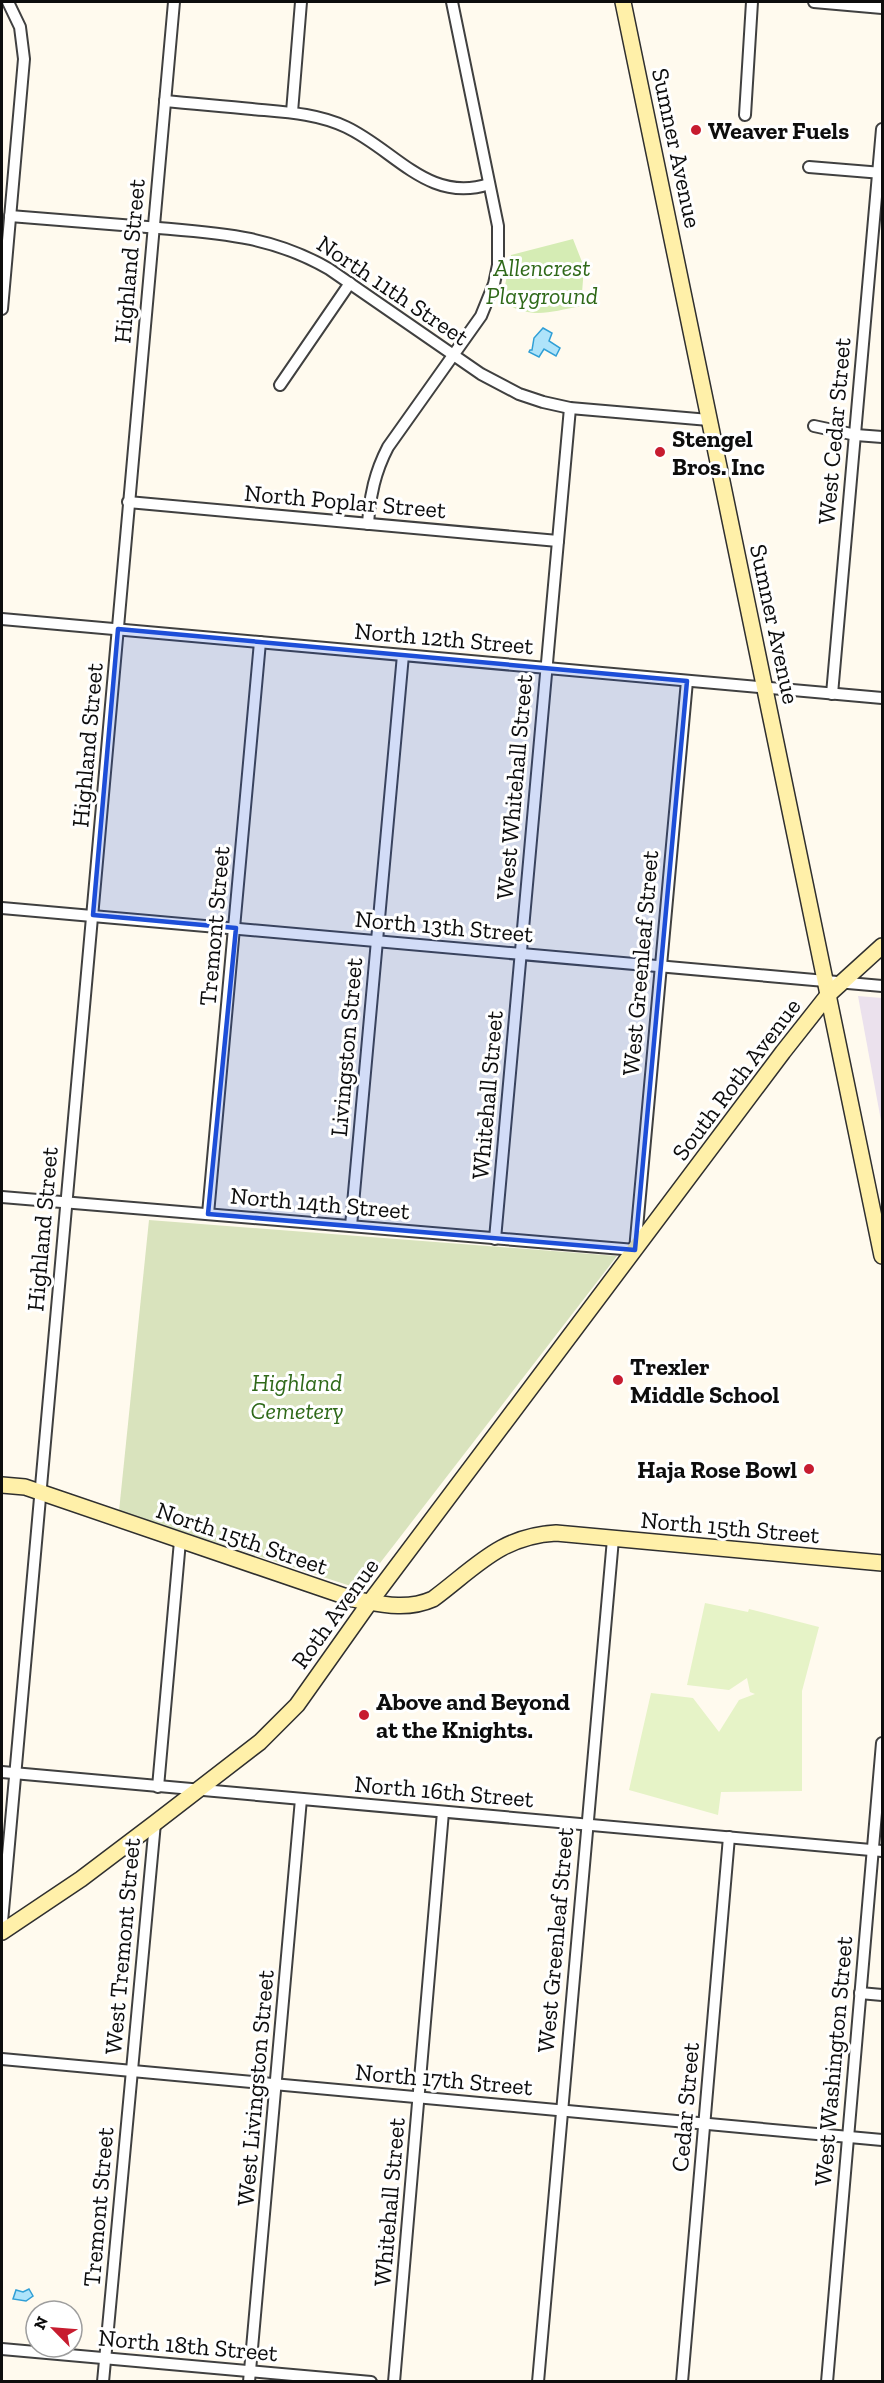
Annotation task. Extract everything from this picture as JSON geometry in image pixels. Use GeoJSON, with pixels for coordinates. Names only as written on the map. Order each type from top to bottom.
{"type":"FeatureCollection","features":[{"type":"Feature","properties":{"kind":"main road","name":"Sumner Avenue"},"geometry":{"type":"LineString","coordinates":[[622,2],[882,1256]]}},
{"type":"Feature","properties":{"kind":"main road","name":"South Roth Avenue"},"geometry":{"type":"LineString","coordinates":[[635,1250],[826,988],[845,982],[882,946]]}},
{"type":"Feature","properties":{"kind":"main road","name":"Roth Avenue"},"geometry":{"type":"LineString","coordinates":[[2,1932],[81,1879],[197,1791],[260,1742],[285,1717],[635,1250]]}},
{"type":"Feature","properties":{"kind":"main road","name":"North 15th Street"},"geometry":{"type":"LineString","coordinates":[[2,1485],[25,1487],[353,1599],[399,1606],[421,1604],[433,1599],[498,1548],[526,1536],[556,1533],[879,1561]]}},
{"type":"Feature","properties":{"kind":"street"},"geometry":{"type":"LineString","coordinates":[[2,309],[24,59],[20,27],[8,2]]}},
{"type":"Feature","properties":{"kind":"street","name":"Highland Street"},"geometry":{"type":"LineString","coordinates":[[15,1773],[174,2]]}},
{"type":"Feature","properties":{"kind":"street"},"geometry":{"type":"LineString","coordinates":[[292,112],[301,2]]}},
{"type":"Feature","properties":{"kind":"street"},"geometry":{"type":"LineString","coordinates":[[368,524],[373,481],[384,455],[481,316],[494,284],[499,245],[498,226],[452,2]]}},
{"type":"Feature","properties":{"kind":"street"},"geometry":{"type":"LineString","coordinates":[[745,115],[752,2]]}},
{"type":"Feature","properties":{"kind":"street"},"geometry":{"type":"LineString","coordinates":[[814,2],[882,8]]}},
{"type":"Feature","properties":{"kind":"street"},"geometry":{"type":"LineString","coordinates":[[165,101],[292,112],[324,119],[346,127],[437,185],[465,190],[489,184]]}},
{"type":"Feature","properties":{"kind":"street"},"geometry":{"type":"LineString","coordinates":[[809,167],[880,173],[882,129]]}},
{"type":"Feature","properties":{"kind":"street","name":"West Cedar Street"},"geometry":{"type":"LineString","coordinates":[[831,694],[880,173]]}},
{"type":"Feature","properties":{"kind":"street","name":"North 11th Street"},"geometry":{"type":"LineString","coordinates":[[10,216],[224,234],[272,243],[310,257],[502,387],[543,402],[570,408],[709,420]]}},
{"type":"Feature","properties":{"kind":"street"},"geometry":{"type":"LineString","coordinates":[[280,385],[350,283]]}},
{"type":"Feature","properties":{"kind":"street","name":"West Whitehall Street"},"geometry":{"type":"LineString","coordinates":[[520,954],[570,408]]}},
{"type":"Feature","properties":{"kind":"street"},"geometry":{"type":"LineString","coordinates":[[814,426],[856,435],[882,437]]}},
{"type":"Feature","properties":{"kind":"street","name":"North Poplar Street"},"geometry":{"type":"LineString","coordinates":[[128,502],[558,541]]}},
{"type":"Feature","properties":{"kind":"street","name":"North 12th Street"},"geometry":{"type":"LineString","coordinates":[[2,619],[882,698]]}},
{"type":"Feature","properties":{"kind":"street","name":"Tremont Street"},"geometry":{"type":"LineString","coordinates":[[208,1214],[236,928],[260,642]]}},
{"type":"Feature","properties":{"kind":"street","name":"Livingston Street"},"geometry":{"type":"LineString","coordinates":[[351,1226],[403,655]]}},
{"type":"Feature","properties":{"kind":"street","name":"West Greenleaf Street"},"geometry":{"type":"LineString","coordinates":[[635,1250],[687,681]]}},
{"type":"Feature","properties":{"kind":"street","name":"North 13th Street"},"geometry":{"type":"LineString","coordinates":[[2,908],[661,966],[826,988]]}},
{"type":"Feature","properties":{"kind":"street","name":"Whitehall Street"},"geometry":{"type":"LineString","coordinates":[[495,1239],[520,954]]}},
{"type":"Feature","properties":{"kind":"street"},"geometry":{"type":"LineString","coordinates":[[845,982],[882,986]]}},
{"type":"Feature","properties":{"kind":"street","name":"North 14th Street"},"geometry":{"type":"LineString","coordinates":[[2,1197],[635,1250]]}},
{"type":"Feature","properties":{"kind":"street","name":"West Greenleaf Street"},"geometry":{"type":"LineString","coordinates":[[538,2382],[613,1539]]}},
{"type":"Feature","properties":{"kind":"street"},"geometry":{"type":"LineString","coordinates":[[158,1787],[180,1541]]}},
{"type":"Feature","properties":{"kind":"street","name":"West Washington Street"},"geometry":{"type":"LineString","coordinates":[[827,2382],[860,1993],[878,1850],[882,1743]]}},
{"type":"Feature","properties":{"kind":"street","name":"North 16th Street"},"geometry":{"type":"LineString","coordinates":[[2,1772],[878,1850]]}},
{"type":"Feature","properties":{"kind":"street"},"geometry":{"type":"LineString","coordinates":[[2,1922],[15,1773]]}},
{"type":"Feature","properties":{"kind":"street","name":"West Livingston Street"},"geometry":{"type":"LineString","coordinates":[[249,2376],[301,1799]]}},
{"type":"Feature","properties":{"kind":"street","name":"Whitehall Street"},"geometry":{"type":"LineString","coordinates":[[394,2382],[443,1812]]}},
{"type":"Feature","properties":{"kind":"street","name":"West Tremont Street"},"geometry":{"type":"LineString","coordinates":[[132,2073],[154,1823]]}},
{"type":"Feature","properties":{"kind":"street","name":"Cedar Street"},"geometry":{"type":"LineString","coordinates":[[682,2382],[729,1837]]}},
{"type":"Feature","properties":{"kind":"street"},"geometry":{"type":"LineString","coordinates":[[860,1993],[882,1995]]}},
{"type":"Feature","properties":{"kind":"street","name":"North 17th Street"},"geometry":{"type":"LineString","coordinates":[[2,2060],[882,2140]]}},
{"type":"Feature","properties":{"kind":"street","name":"Tremont Street"},"geometry":{"type":"LineString","coordinates":[[103,2382],[132,2073]]}},
{"type":"Feature","properties":{"kind":"street","name":"North 18th Street"},"geometry":{"type":"LineString","coordinates":[[2,2349],[249,2376],[371,2382]]}},
{"type":"Feature","properties":{"kind":"highlighted area"},"geometry":{"type":"Polygon","coordinates":[[[118,629],[687,681],[635,1250],[208,1214],[236,928],[93,915],[118,629]]]}},
{"type":"Feature","properties":{"kind":"shaded area"},"geometry":{"type":"Polygon","coordinates":[[[858,996],[882,998],[882,1126],[858,996]]]}},
{"type":"Feature","properties":{"kind":"green space","name":"Allencrest Playground"},"geometry":{"type":"Polygon","coordinates":[[[573,239],[584,267],[581,306],[531,313],[502,301],[511,255],[573,239]]]}},
{"type":"Feature","properties":{"kind":"green space","name":"Highland Cemetery"},"geometry":{"type":"Polygon","coordinates":[[[149,1220],[617,1256],[360,1589],[119,1511],[149,1220]]]}},
{"type":"Feature","properties":{"kind":"green space"},"geometry":{"type":"Polygon","coordinates":[[[705,1603],[748,1612],[749,1609],[819,1627],[802,1691],[802,1791],[721,1792],[718,1815],[629,1790],[651,1693],[693,1698],[719,1732],[739,1700],[755,1694],[750,1692],[747,1678],[729,1690],[687,1685],[705,1603]]]}},
{"type":"Feature","properties":{"kind":"water"},"geometry":{"type":"Polygon","coordinates":[[[543,328],[552,333],[549,341],[560,348],[556,356],[544,349],[539,357],[529,352],[532,350],[534,338],[543,328]]]}},
{"type":"Feature","properties":{"kind":"water"},"geometry":{"type":"Polygon","coordinates":[[[29,2289],[33,2296],[24,2301],[13,2299],[16,2290],[23,2292],[29,2289]]]}},
{"type":"Feature","properties":{"kind":"place","name":"Weaver Fuels"},"geometry":{"type":"Point","coordinates":[696,130]}},
{"type":"Feature","properties":{"kind":"place","name":"Stengel Bros. Inc"},"geometry":{"type":"Point","coordinates":[660,452]}},
{"type":"Feature","properties":{"kind":"place","name":"Trexler Middle School"},"geometry":{"type":"Point","coordinates":[618,1380]}},
{"type":"Feature","properties":{"kind":"place","name":"Haja Rose Bowl"},"geometry":{"type":"Point","coordinates":[809,1469]}},
{"type":"Feature","properties":{"kind":"place","name":"Above and Beyond at the Knights."},"geometry":{"type":"Point","coordinates":[364,1715]}}]}
